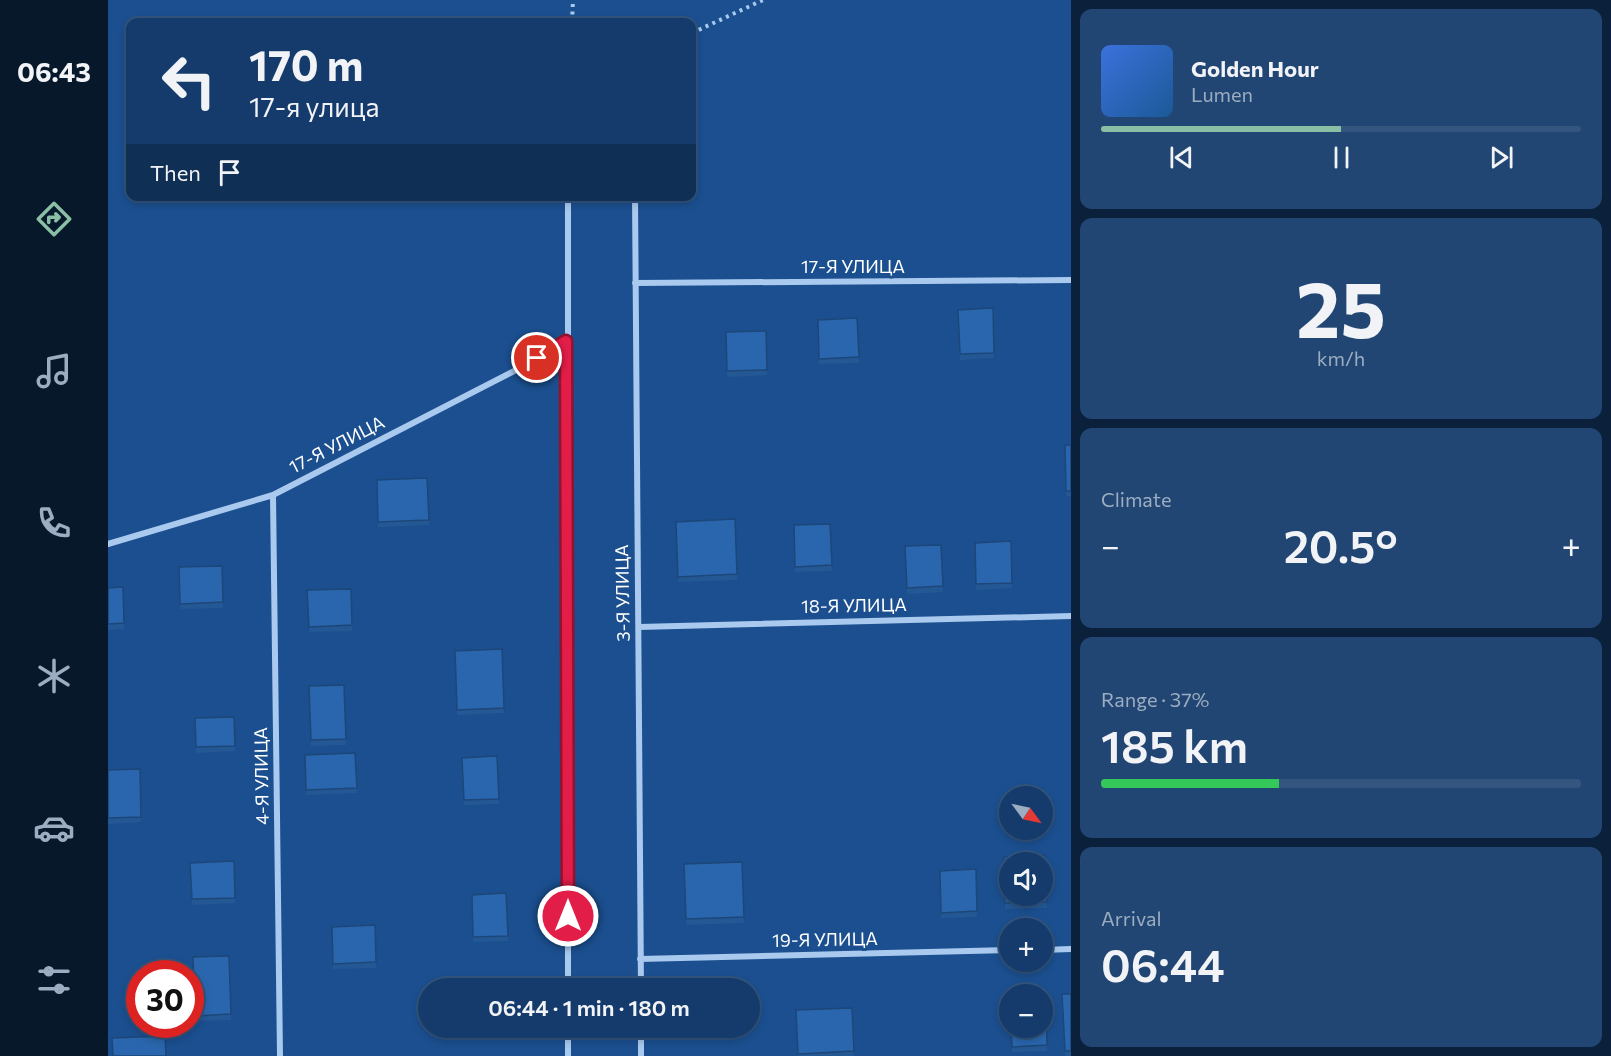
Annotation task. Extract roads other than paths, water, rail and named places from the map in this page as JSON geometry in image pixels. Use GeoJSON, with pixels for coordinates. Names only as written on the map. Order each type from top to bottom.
{"type":"FeatureCollection","features":[{"type":"Feature","properties":{"kind":"street"},"geometry":{"type":"LineString","coordinates":[[568,201],[566,341],[568,978]]}},
{"type":"Feature","properties":{"kind":"street","name":"3-Я УЛИЦА"},"geometry":{"type":"LineString","coordinates":[[635,201],[641,978]]}},
{"type":"Feature","properties":{"kind":"street","name":"17-Я УЛИЦА"},"geometry":{"type":"LineString","coordinates":[[635,283],[1071,280]]}},
{"type":"Feature","properties":{"kind":"street","name":"17-Я УЛИЦА"},"geometry":{"type":"LineString","coordinates":[[108,544],[273,495],[522,367],[566,341]]}},
{"type":"Feature","properties":{"kind":"street","name":"4-Я УЛИЦА"},"geometry":{"type":"LineString","coordinates":[[273,495],[280,1056]]}},
{"type":"Feature","properties":{"kind":"street","name":"18-Я УЛИЦА"},"geometry":{"type":"LineString","coordinates":[[639,627],[1071,616]]}},
{"type":"Feature","properties":{"kind":"street"},"geometry":{"type":"LineString","coordinates":[[1053,950],[1071,949]]}},
{"type":"Feature","properties":{"kind":"street","name":"19-Я УЛИЦА"},"geometry":{"type":"LineString","coordinates":[[640,959],[999,950]]}},
{"type":"Feature","properties":{"kind":"street"},"geometry":{"type":"LineString","coordinates":[[568,1038],[568,1056]]}},
{"type":"Feature","properties":{"kind":"street"},"geometry":{"type":"LineString","coordinates":[[641,1038],[641,1056]]}}]}
